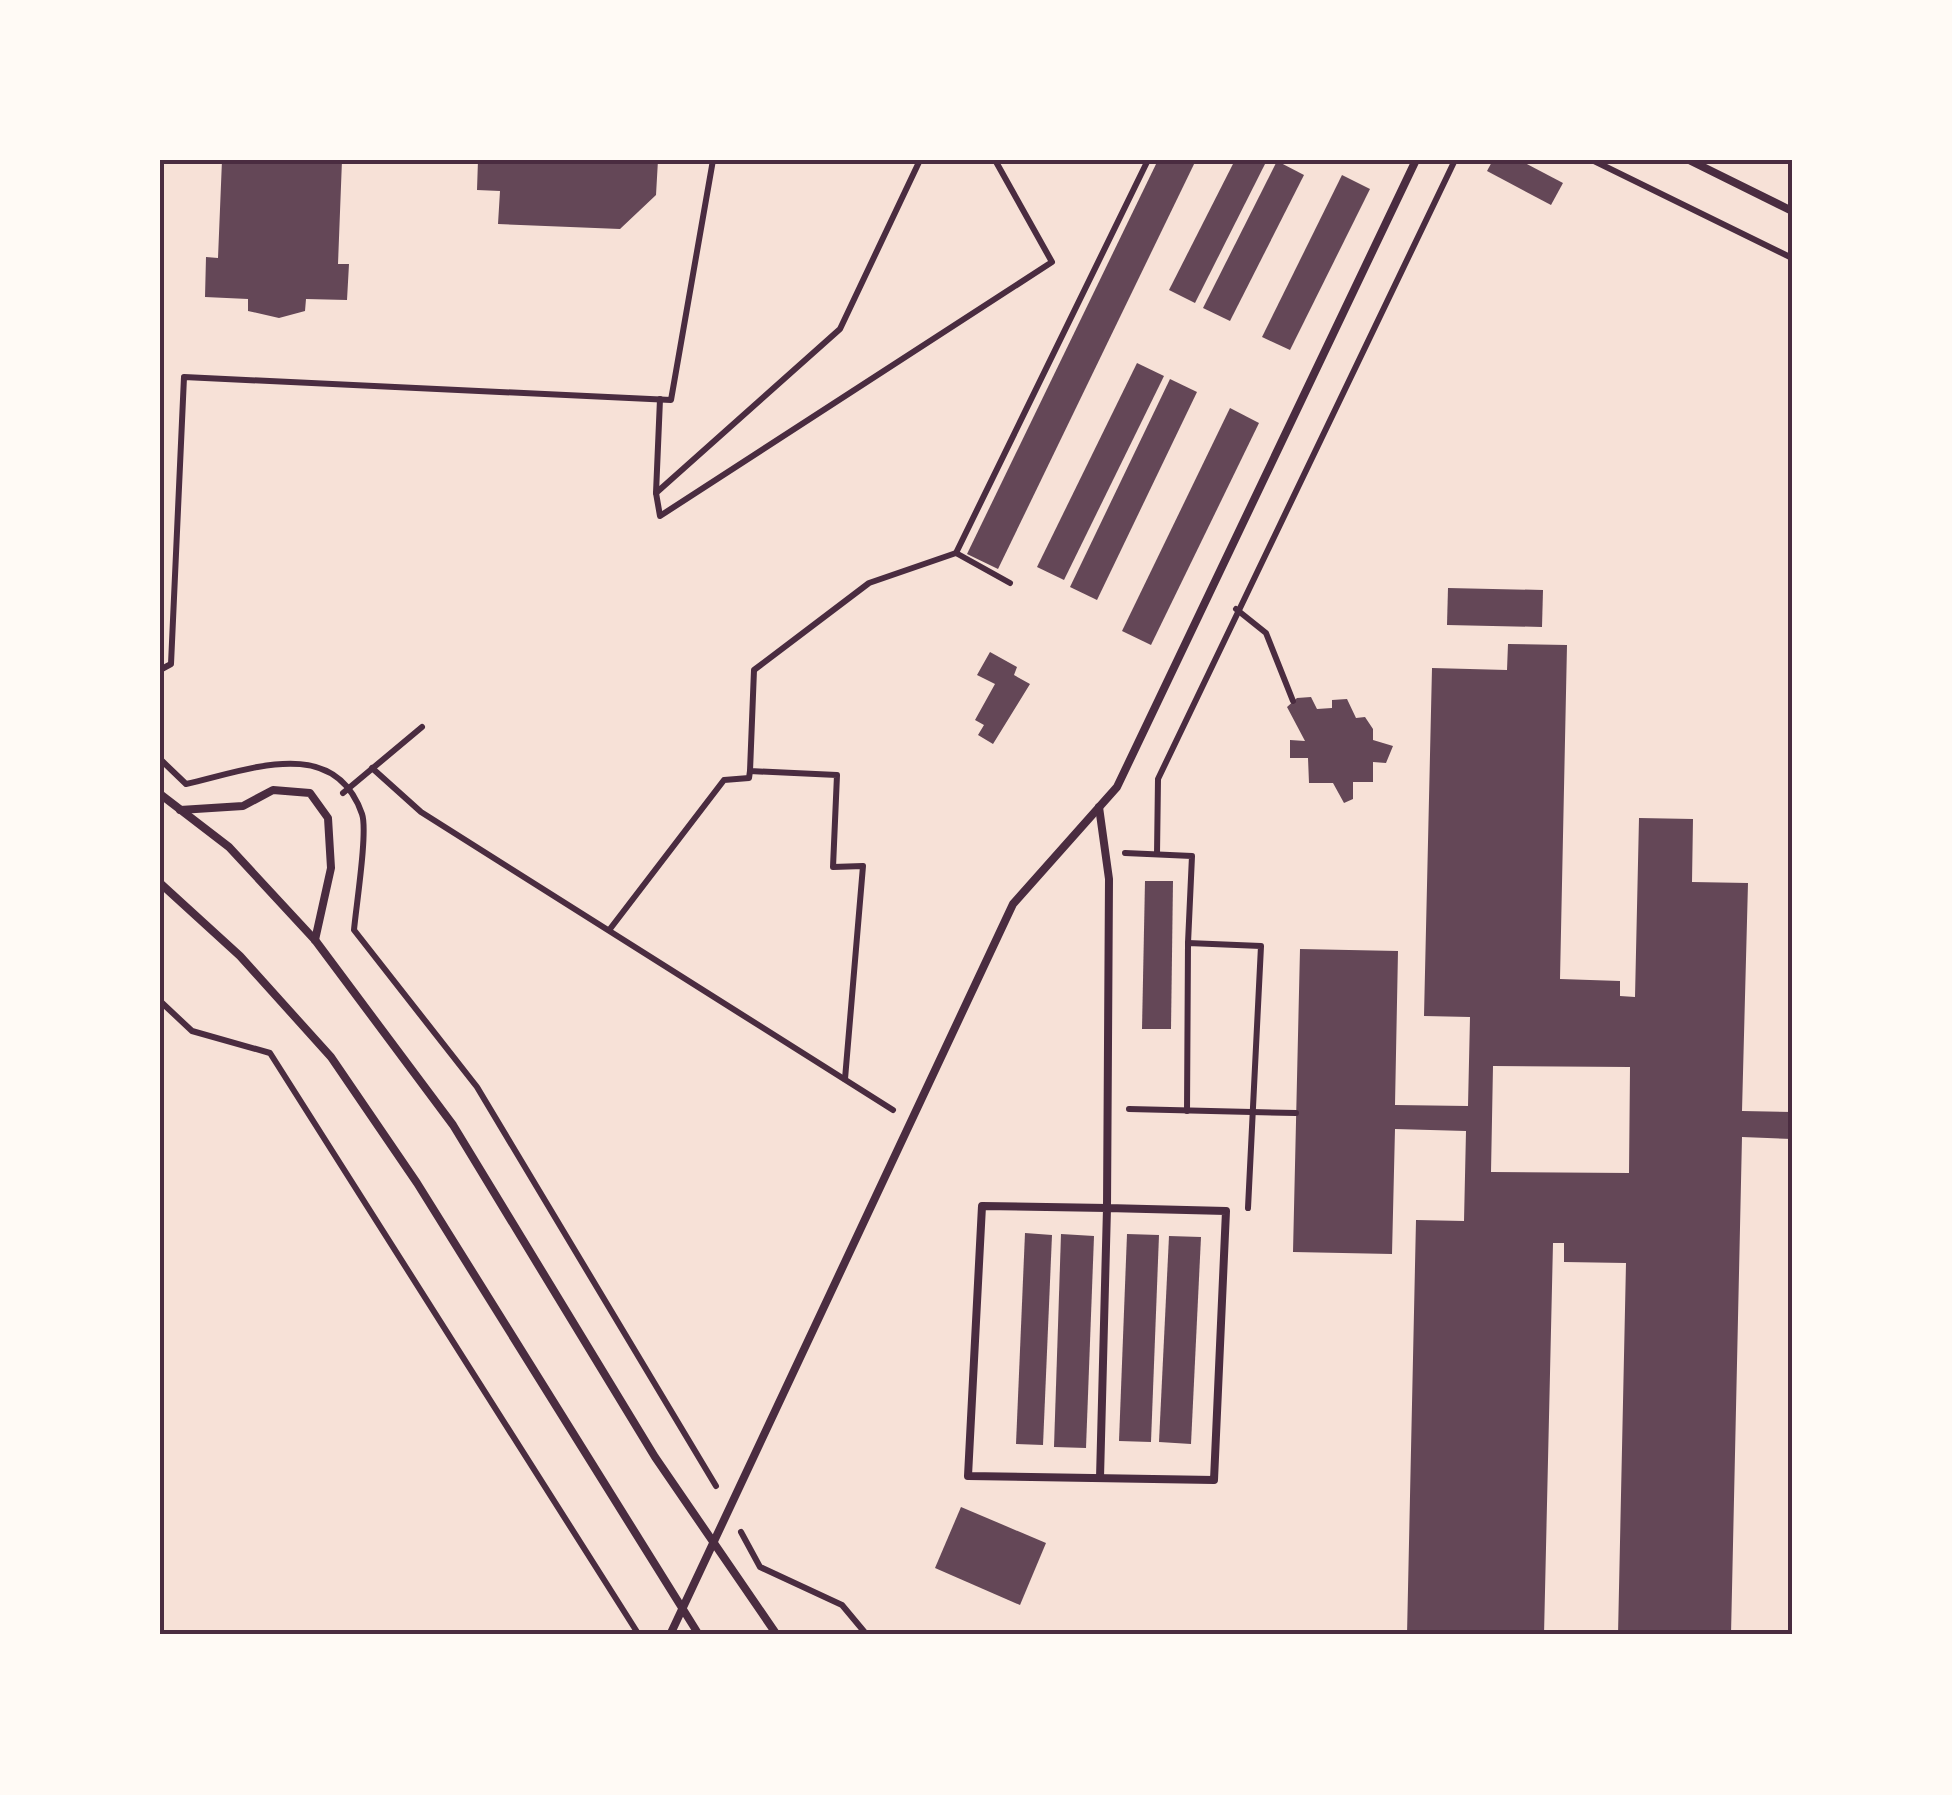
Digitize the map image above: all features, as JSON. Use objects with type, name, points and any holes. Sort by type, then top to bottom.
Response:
[{"type":"lane","points":[[670,1635],[1012,904],[1117,787],[1416,160]]},
{"type":"lane","points":[[1689,160],[1792,211]]},
{"type":"lane","points":[[180,810],[243,806],[273,790],[310,793],[328,818],[331,868],[315,940]]},
{"type":"lane","points":[[160,794],[230,847],[315,940],[453,1125],[655,1457],[777,1635]]},
{"type":"lane","points":[[1099,807],[1109,879],[1100,1478]]},
{"type":"lane","points":[[160,884],[240,956],[332,1058],[417,1183],[699,1635]]},
{"type":"lane","points":[[982,1206],[1107,1208],[1226,1210],[1214,1480],[968,1476],[982,1206]]},
{"type":"path","points":[[160,670],[171,664],[184,377],[670,400],[712,160]]},
{"type":"path","points":[[656,493],[840,329],[920,160]]},
{"type":"path","points":[[660,399],[656,493],[660,516],[1052,262],[995,160]]},
{"type":"path","points":[[610,929],[724,780],[748,778],[754,670],[868,583],[956,553],[1148,160]]},
{"type":"path","points":[[1156,854],[1158,779],[1455,160]]},
{"type":"path","points":[[1592,160],[1792,258]]},
{"type":"path","points":[[956,553],[1010,583]]},
{"type":"path","points":[[1209,593],[1238,610],[1266,634],[1293,702]]},
{"type":"path","points":[[322,810],[422,727]]},
{"type":"path","points":[[160,759],[186,784],[298,760],[336,774],[363,815],[354,930],[477,1087],[760,1566],[842,1605],[867,1635]]},
{"type":"path","points":[[372,768],[421,812],[911,1122]]},
{"type":"path","points":[[750,770],[837,775],[833,867],[862,866],[844,1079]]},
{"type":"path","points":[[1106,852],[1192,856],[1186,1110]]},
{"type":"path","points":[[1188,942],[1261,946],[1247,1228]]},
{"type":"path","points":[[160,1001],[192,1031],[270,1053],[639,1635]]},
{"type":"path","points":[[1107,1108],[1296,1112]]},
{"type":"building","points":[[222,160],[342,160],[338,264],[349,264],[347,300],[306,299],[305,311],[279,318],[248,311],[248,299],[205,297],[206,257],[218,258]]},
{"type":"building","points":[[478,160],[658,160],[656,195],[620,229],[498,224],[500,191],[477,190]]},
{"type":"building","points":[[1158,160],[1196,160],[998,569],[967,554]]},
{"type":"building","points":[[1235,160],[1267,160],[1195,303],[1169,290]]},
{"type":"building","points":[[1493,160],[1519,160],[1563,183],[1551,205],[1487,171]]},
{"type":"building","points":[[1277,161],[1304,175],[1230,321],[1203,308]]},
{"type":"building","points":[[1342,175],[1370,189],[1290,350],[1262,337]]},
{"type":"building","points":[[1137,363],[1164,376],[1064,580],[1037,567]]},
{"type":"building","points":[[1170,379],[1197,392],[1097,600],[1070,587]]},
{"type":"building","points":[[1230,408],[1259,423],[1151,645],[1122,631]]},
{"type":"building","points":[[1448,588],[1543,590],[1542,627],[1447,625]]},
{"type":"building","points":[[1508,644],[1567,645],[1560,979],[1620,981],[1620,996],[1635,997],[1639,818],[1693,819],[1692,882],[1748,883],[1742,1111],[1792,1112],[1792,1139],[1742,1137],[1731,1635],[1618,1635],[1626,1263],[1564,1262],[1564,1243],[1553,1243],[1544,1635],[1407,1635],[1416,1220],[1464,1221],[1466,1131],[1395,1129],[1392,1254],[1293,1252],[1300,949],[1398,951],[1395,1105],[1468,1106],[1470,1017],[1424,1016],[1432,668],[1507,670]],"holes":[[[1493,1066],[1630,1067],[1629,1173],[1491,1172]]]},
{"type":"building","points":[[990,652],[1017,667],[1014,675],[1030,684],[993,744],[978,735],[984,725],[975,720],[995,684],[977,675]]},
{"type":"building","points":[[1311,697],[1317,709],[1332,708],[1332,700],[1347,699],[1356,718],[1365,717],[1373,729],[1373,740],[1393,746],[1386,763],[1373,762],[1373,782],[1353,782],[1353,799],[1344,803],[1333,783],[1309,783],[1308,758],[1290,758],[1290,740],[1305,741],[1287,707],[1297,698]]},
{"type":"building","points":[[1145,881],[1173,881],[1171,1029],[1142,1029]]},
{"type":"building","points":[[1025,1233],[1052,1235],[1043,1445],[1016,1444]]},
{"type":"building","points":[[1061,1234],[1094,1236],[1086,1448],[1054,1447]]},
{"type":"building","points":[[1127,1234],[1159,1235],[1151,1442],[1119,1441]]},
{"type":"building","points":[[1169,1236],[1201,1237],[1191,1444],[1159,1442]]},
{"type":"building","points":[[961,1507],[1046,1543],[1020,1605],[935,1568]]}]
